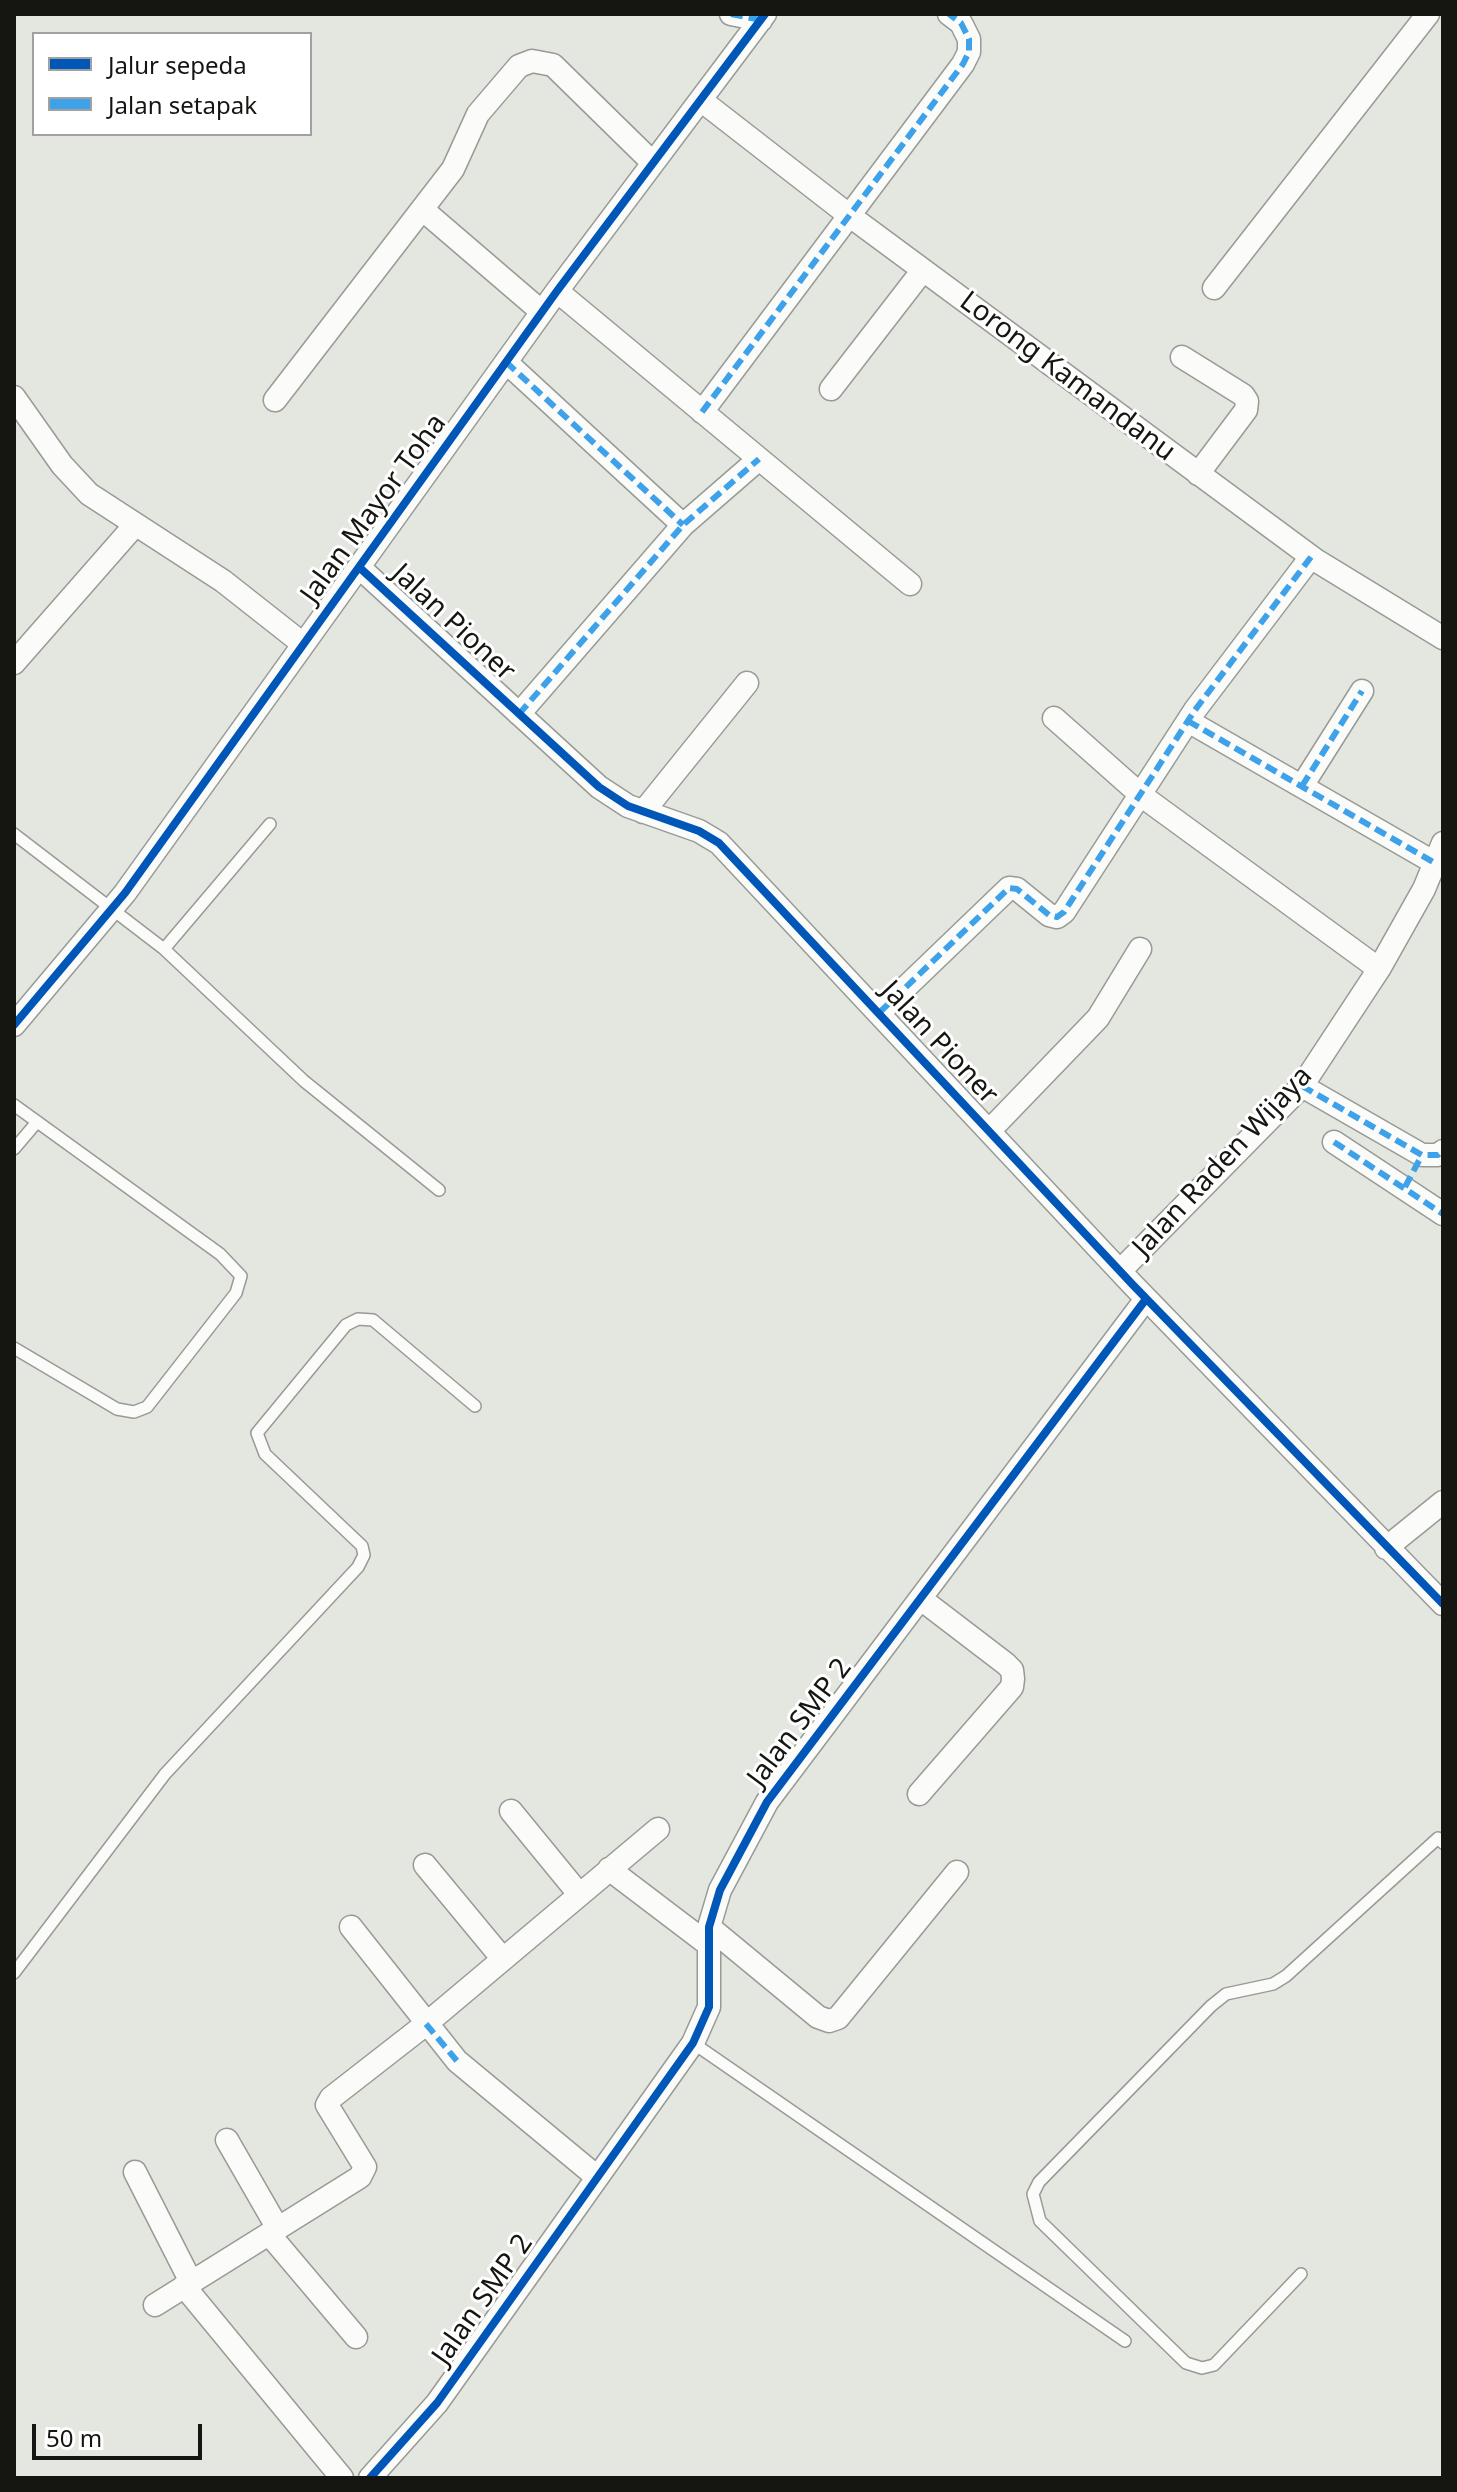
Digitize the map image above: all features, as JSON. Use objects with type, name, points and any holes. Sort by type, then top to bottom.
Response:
[{"type":"street","points":[[731,14],[763,17]]},
{"type":"street","points":[[702,412],[963,64],[969,52],[969,39],[961,23],[949,14]]},
{"type":"street","points":[[1214,288],[1428,14]]},
{"type":"street","name":"Jalan Mayor Toha","points":[[14,1025],[113,907],[557,291],[763,17]]},
{"type":"street","points":[[275,400],[453,169],[478,114],[519,66],[532,61],[553,65],[653,163]]},
{"type":"street","name":"Lorong Kamandanu","points":[[702,101],[850,216],[1311,557],[1443,638]]},
{"type":"street","points":[[422,209],[542,312]]},
{"type":"street","points":[[831,389],[923,270]]},
{"type":"street","points":[[557,291],[910,584]]},
{"type":"street","points":[[1182,357],[1243,395],[1247,401],[1246,410],[1198,474]]},
{"type":"street","points":[[506,362],[683,525]]},
{"type":"street","points":[[14,397],[76,481],[107,508],[223,581],[303,644]]},
{"type":"street","points":[[519,714],[683,525],[759,459]]},
{"type":"street","points":[[14,663],[135,525]]},
{"type":"street","points":[[880,1012],[1009,888],[1017,889],[1049,915],[1057,917],[1064,912],[1188,721],[1311,557]]},
{"type":"street","name":"Jalan Pioner","points":[[360,568],[599,787],[643,812],[699,831],[719,843],[991,1129],[1146,1299],[1443,1604]]},
{"type":"street","points":[[643,812],[747,683]]},
{"type":"street","points":[[1302,786],[1362,691]]},
{"type":"street","points":[[1054,718],[1142,796],[1379,969]]},
{"type":"street","points":[[1188,721],[1302,786],[1439,853]]},
{"type":"street","name":"Jalan Raden Wijaya","points":[[1120,1271],[1302,1086],[1434,891],[1439,853]]},
{"type":"street","points":[[991,1129],[1098,1018],[1140,949]]},
{"type":"street","points":[[1302,1086],[1433,1153],[1405,1187]]},
{"type":"street","points":[[1334,1142],[1443,1214]]},
{"type":"street","name":"Jalan SMP 2","points":[[370,2478],[437,2403],[693,2043],[709,2007],[709,1936],[720,1890],[767,1802],[1146,1299]]},
{"type":"street","points":[[1386,1548],[1443,1502]]},
{"type":"street","points":[[919,1794],[1012,1687],[1013,1679],[1012,1670],[1006,1664],[921,1599]]},
{"type":"street","points":[[511,1811],[579,1894]]},
{"type":"street","points":[[155,2305],[360,2177],[365,2167],[327,2105],[331,2098],[426,2024],[658,1829]]},
{"type":"street","points":[[425,1865],[502,1958]]},
{"type":"street","points":[[609,1869],[709,1936],[818,2017],[829,2021],[838,2018],[957,1872]]},
{"type":"street","points":[[351,1927],[426,2024],[476,2078],[597,2177]]},
{"type":"street","points":[[227,2140],[273,2230],[356,2337]]},
{"type":"street","points":[[135,2172],[188,2284],[342,2478]]},
{"type":"lane","points":[[164,949],[270,824]]},
{"type":"lane","points":[[14,834],[164,949],[304,1081],[439,1190]]},
{"type":"lane","points":[[14,1105],[220,1254],[236,1268],[240,1286],[147,1407],[134,1412],[117,1409],[14,1348]]},
{"type":"lane","points":[[14,1149],[37,1122]]},
{"type":"lane","points":[[14,1973],[165,1774],[358,1567],[364,1555],[362,1546],[265,1454],[257,1433],[346,1325],[358,1319],[373,1320],[475,1406]]},
{"type":"lane","points":[[1301,2274],[1214,2365],[1202,2368],[1186,2363],[1040,2221],[1033,2194],[1039,2182],[1211,2006],[1226,1994],[1273,1984],[1286,1976],[1441,1838]]},
{"type":"lane","points":[[693,2043],[1125,2341]]},
{"type":"marked path","points":[[731,14],[761,20]]},
{"type":"marked path","points":[[702,412],[963,64],[969,52],[969,39],[961,23],[949,14]]},
{"type":"marked path","points":[[506,362],[683,525]]},
{"type":"marked path","points":[[519,714],[683,525],[759,459]]},
{"type":"marked path","points":[[880,1012],[1009,888],[1017,889],[1049,915],[1057,917],[1064,912],[1195,710],[1311,557]]},
{"type":"marked path","points":[[1302,786],[1362,691]]},
{"type":"marked path","points":[[1188,721],[1435,863]]},
{"type":"marked path","points":[[1302,1086],[1422,1155],[1438,1155],[1443,1151]]},
{"type":"marked path","points":[[1334,1142],[1443,1214]]},
{"type":"marked path","points":[[1405,1187],[1422,1155]]},
{"type":"marked path","points":[[426,2024],[457,2061]]},
{"type":"cycle path","points":[[14,1025],[125,893],[557,291],[765,14]]},
{"type":"cycle path","points":[[360,568],[599,787],[628,806],[699,831],[719,843],[1133,1285],[1443,1604]]},
{"type":"cycle path","points":[[370,2478],[437,2403],[693,2043],[709,2007],[709,1927],[720,1890],[767,1802],[1146,1299]]}]
